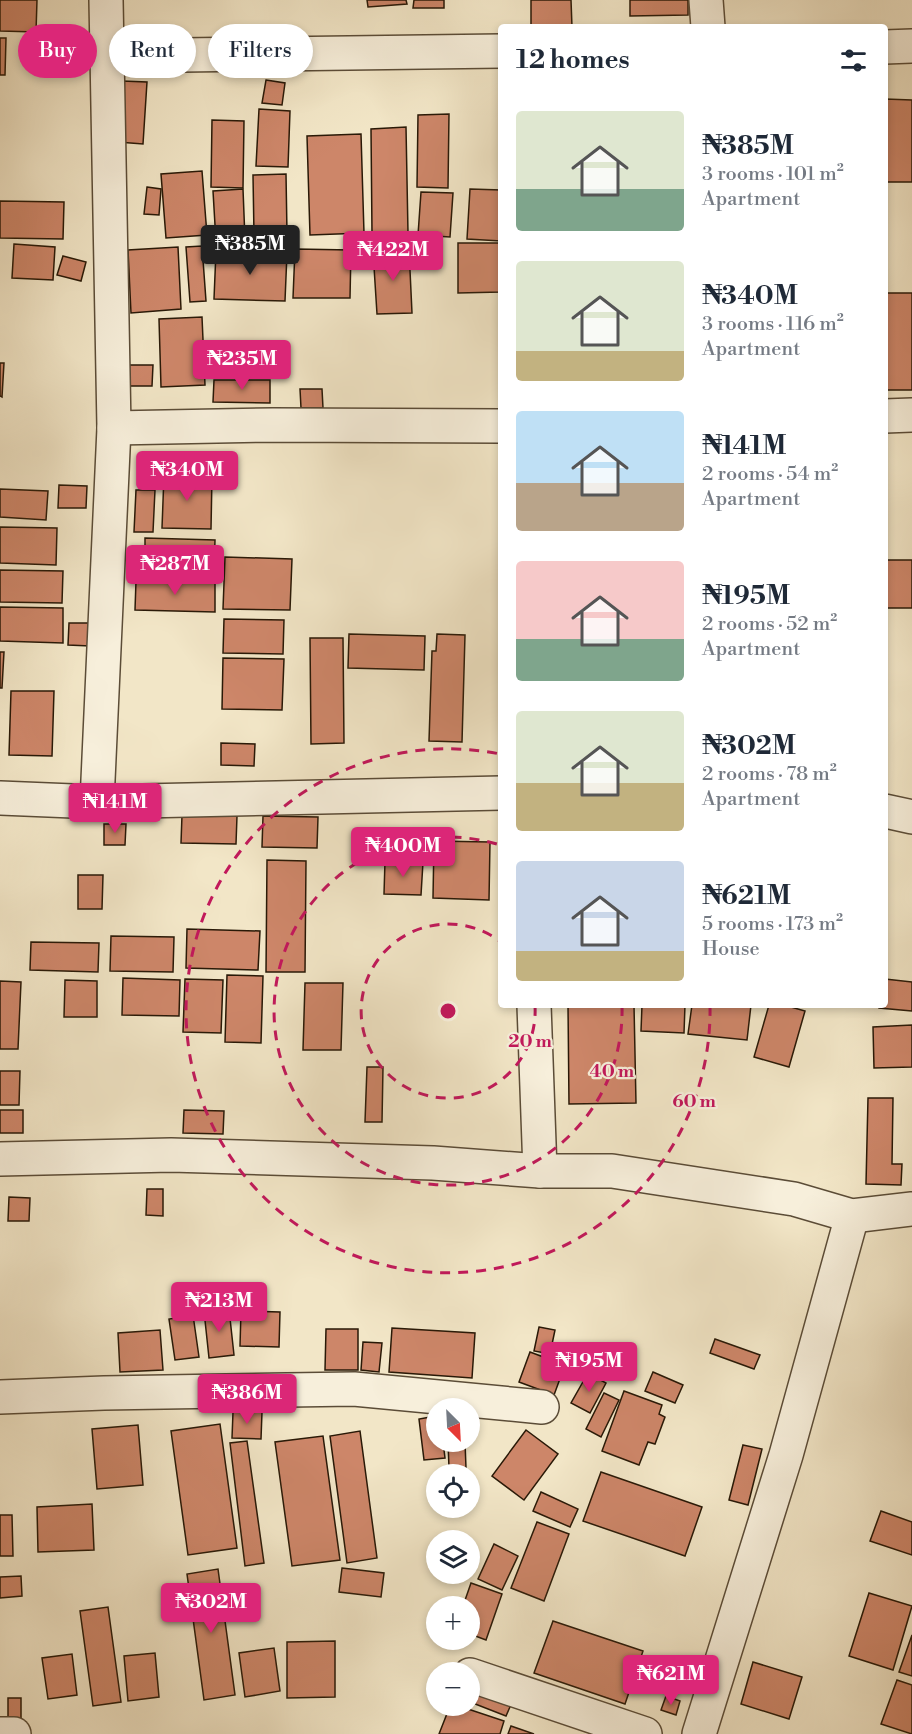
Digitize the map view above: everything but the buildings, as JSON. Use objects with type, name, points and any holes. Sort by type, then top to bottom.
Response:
[{"type":"street","points":[[97,802],[114,428],[106,0]]},
{"type":"street","points":[[706,0],[708,24]]},
{"type":"street","points":[[888,47],[912,46]]},
{"type":"street","points":[[107,56],[498,51]]},
{"type":"street","points":[[888,416],[912,415]]},
{"type":"street","points":[[114,428],[273,425],[498,426]]},
{"type":"street","points":[[0,798],[97,802],[498,793]]},
{"type":"street","points":[[888,812],[912,817]]},
{"type":"street","points":[[534,1008],[540,1172]]},
{"type":"street","points":[[0,1159],[171,1155],[433,1163],[540,1172],[612,1171],[794,1199],[852,1216],[912,1209]]},
{"type":"street","points":[[699,1734],[786,1455],[852,1216]]},
{"type":"street","points":[[0,1397],[354,1389],[542,1407]]},
{"type":"street","points":[[480,1678],[645,1734]]},
{"type":"street","points":[[0,1734],[14,1734]]}]
